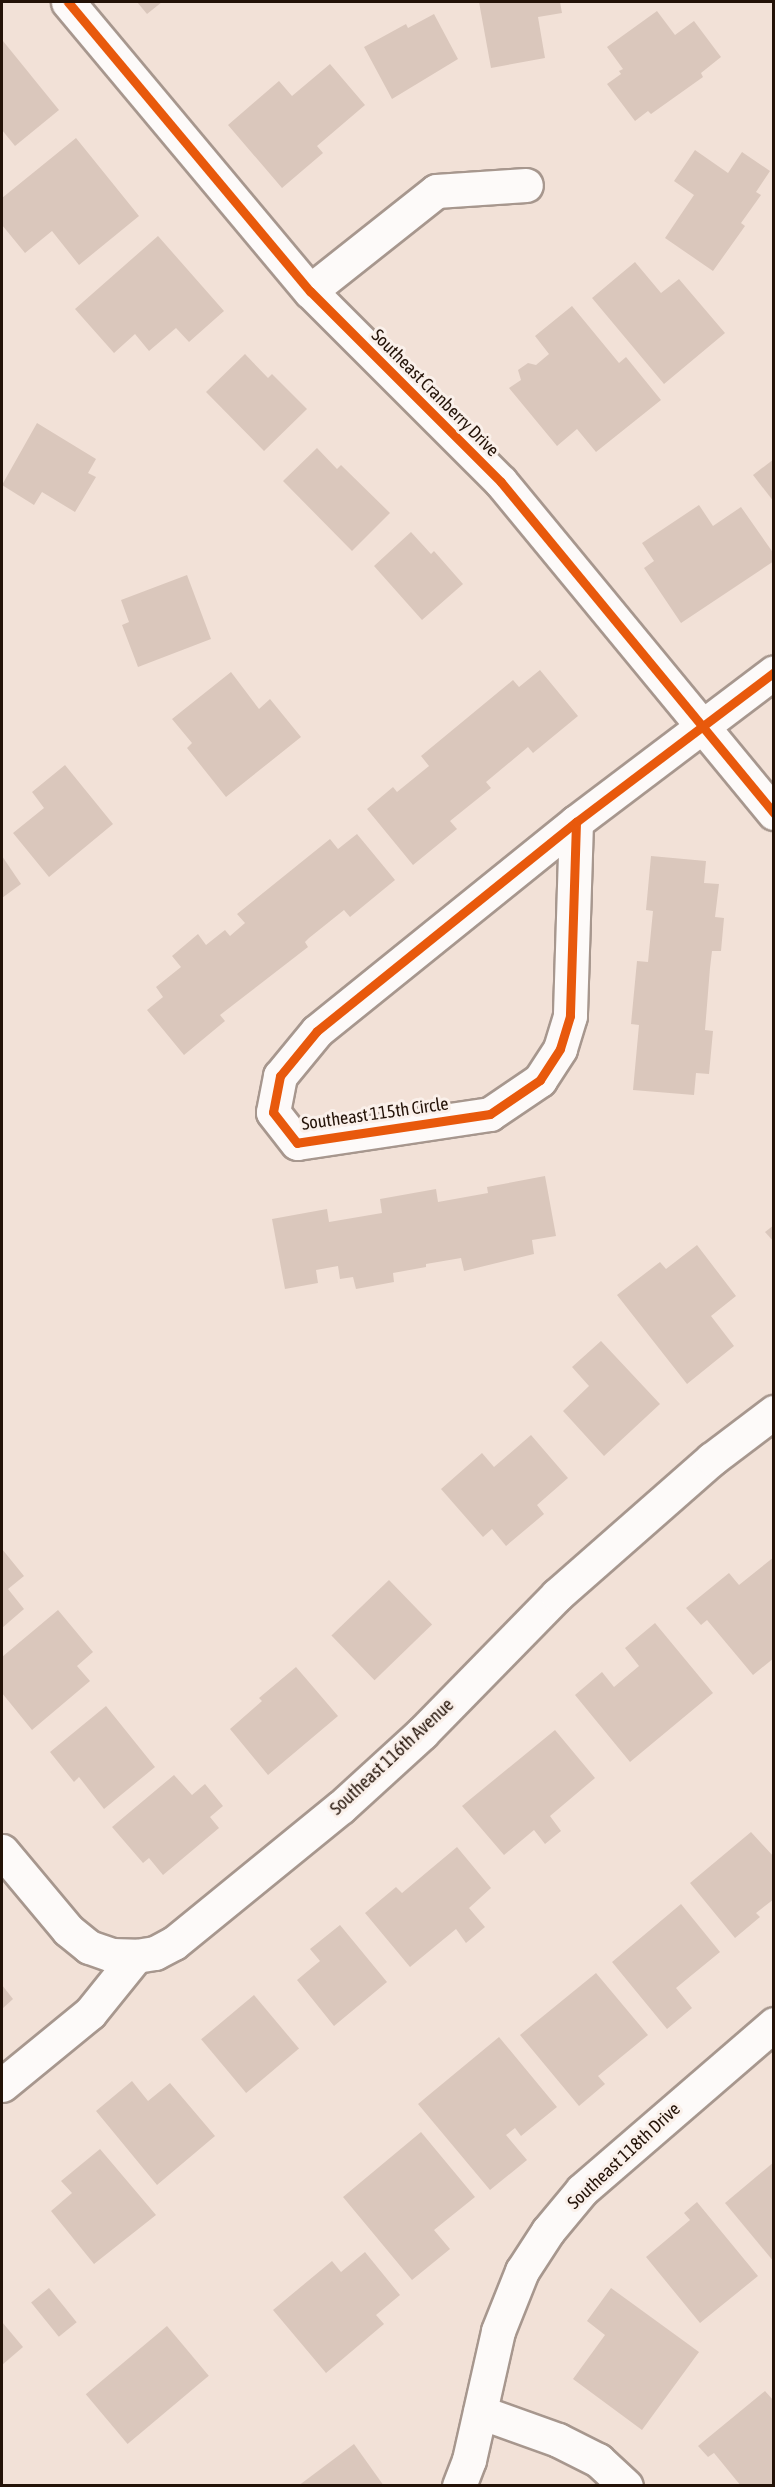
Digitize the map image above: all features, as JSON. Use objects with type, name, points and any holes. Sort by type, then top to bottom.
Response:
[{"type":"street","name":"Southeast Cranberry Drive","points":[[68,2],[310,291],[501,482],[774,813]]},
{"type":"street","points":[[310,291],[436,191],[526,184]]},
{"type":"street","name":"Southeast 115th Circle","points":[[576,822],[570,1016],[560,1049],[540,1080],[490,1114],[297,1143],[273,1112],[280,1076],[316,1031],[576,822],[774,672]]},
{"type":"street","name":"Southeast 116th Avenue","points":[[136,1956],[155,1953],[174,1943],[341,1807],[422,1733],[557,1595],[703,1467],[774,1412]]},
{"type":"street","points":[[2,1851],[68,1930],[89,1947],[112,1955],[136,1956]]},
{"type":"street","points":[[2,2085],[90,2013],[136,1956]]},
{"type":"street","name":"Southeast 118th Drive","points":[[459,2486],[469,2460],[498,2331],[522,2271],[548,2231],[582,2190],[774,2024]]},
{"type":"street","points":[[480,2412],[558,2440],[598,2460],[626,2486]]},
{"type":"building","points":[[137,2],[162,2],[147,14]]},
{"type":"building","points":[[479,2],[560,2],[562,13],[538,17],[545,58],[491,68]]},
{"type":"building","points":[[657,11],[675,35],[694,21],[721,57],[701,73],[703,77],[651,114],[648,111],[635,121],[607,84],[621,74],[619,71],[623,69],[607,47]]},
{"type":"building","points":[[434,14],[458,59],[392,99],[364,47],[406,24],[408,28]]},
{"type":"building","points":[[3,41],[59,110],[15,146],[2,130]]},
{"type":"building","points":[[330,64],[365,105],[317,146],[323,153],[282,188],[228,125],[279,81],[292,96]]},
{"type":"building","points":[[76,138],[139,216],[79,265],[52,231],[25,253],[2,225],[2,198]]},
{"type":"building","points":[[695,150],[728,173],[742,152],[770,171],[756,192],[761,195],[741,223],[745,226],[713,271],[665,238],[694,195],[674,181]]},
{"type":"building","points":[[158,236],[224,311],[189,342],[176,328],[149,351],[135,334],[114,353],[75,309]]},
{"type":"building","points":[[635,262],[661,293],[679,279],[725,333],[664,384],[592,298]]},
{"type":"building","points":[[572,306],[619,363],[626,357],[661,400],[596,452],[577,429],[557,446],[509,388],[521,380],[518,370],[528,363],[536,365],[549,354],[535,336]]},
{"type":"building","points":[[245,354],[268,378],[272,374],[307,409],[264,451],[206,392]]},
{"type":"building","points":[[37,423],[96,459],[88,473],[96,477],[75,512],[42,492],[34,505],[2,485]]},
{"type":"building","points":[[317,448],[337,469],[341,465],[390,513],[352,551],[283,481]]},
{"type":"building","points":[[774,459],[774,502],[753,475]]},
{"type":"building","points":[[699,505],[713,526],[741,507],[774,554],[774,561],[681,623],[644,568],[654,561],[642,543]]},
{"type":"building","points":[[411,532],[431,554],[434,551],[463,584],[422,620],[374,566]]},
{"type":"building","points":[[187,575],[211,639],[138,667],[122,625],[129,622],[121,600]]},
{"type":"building","points":[[540,670],[578,716],[533,753],[528,747],[486,782],[491,788],[450,821],[457,829],[413,865],[367,809],[393,787],[397,792],[429,766],[421,756],[513,680],[519,687]]},
{"type":"building","points":[[231,672],[259,709],[270,699],[301,737],[226,797],[187,748],[192,743],[172,719]]},
{"type":"building","points":[[65,765],[113,824],[49,877],[13,833],[44,808],[32,792]]},
{"type":"building","points":[[357,834],[395,880],[350,917],[344,910],[309,938],[305,942],[308,947],[220,1015],[225,1021],[184,1055],[147,1010],[163,997],[156,987],[181,967],[172,956],[198,934],[206,945],[225,930],[230,936],[245,923],[237,914],[330,839],[338,849]]},
{"type":"building","points":[[2,856],[21,884],[2,898]]},
{"type":"building","points":[[651,856],[706,861],[704,883],[719,884],[715,917],[724,918],[721,951],[712,951],[710,968],[705,1030],[713,1031],[709,1074],[696,1073],[694,1095],[633,1090],[639,1025],[631,1024],[637,961],[648,962],[653,911],[646,910]]},
{"type":"building","points":[[545,1176],[556,1236],[532,1240],[534,1254],[464,1271],[461,1258],[426,1264],[426,1267],[393,1273],[394,1282],[356,1289],[353,1277],[340,1279],[338,1266],[316,1270],[318,1283],[285,1289],[272,1219],[327,1209],[329,1222],[382,1213],[380,1199],[436,1189],[438,1202],[488,1193],[487,1187]]},
{"type":"building","points":[[774,1225],[774,1242],[765,1232]]},
{"type":"building","points":[[697,1245],[736,1296],[711,1316],[734,1346],[687,1384],[617,1295],[660,1262],[666,1269]]},
{"type":"building","points":[[601,1341],[660,1404],[604,1456],[563,1411],[589,1386],[572,1367]]},
{"type":"building","points":[[531,1435],[568,1478],[537,1505],[544,1514],[506,1546],[492,1529],[483,1537],[441,1489],[482,1453],[494,1467]]},
{"type":"building","points":[[2,1549],[24,1576],[8,1589],[24,1609],[2,1628]]},
{"type":"building","points":[[774,1557],[774,1658],[753,1675],[707,1620],[701,1625],[686,1608],[729,1573],[739,1585]]},
{"type":"building","points":[[389,1580],[432,1625],[375,1680],[331,1636]]},
{"type":"building","points":[[58,1610],[93,1652],[77,1666],[90,1681],[32,1730],[2,1693],[2,1657]]},
{"type":"building","points":[[655,1623],[713,1693],[630,1762],[575,1695],[602,1672],[614,1687],[639,1666],[625,1648]]},
{"type":"building","points":[[296,1667],[338,1716],[268,1775],[230,1729],[262,1701],[259,1698]]},
{"type":"building","points":[[106,1706],[155,1767],[104,1809],[79,1777],[74,1782],[50,1752]]},
{"type":"building","points":[[555,1730],[595,1778],[550,1816],[561,1831],[545,1844],[534,1830],[504,1855],[462,1806]]},
{"type":"building","points":[[174,1775],[192,1795],[205,1784],[223,1806],[210,1817],[219,1828],[163,1875],[149,1858],[143,1863],[112,1827]]},
{"type":"building","points":[[751,1832],[774,1857],[774,1899],[756,1913],[760,1917],[735,1938],[690,1883]]},
{"type":"building","points":[[457,1847],[491,1888],[469,1908],[485,1927],[466,1943],[456,1929],[410,1967],[365,1913],[396,1887],[402,1893]]},
{"type":"building","points":[[681,1904],[720,1952],[676,1988],[692,2008],[667,2029],[612,1962]]},
{"type":"building","points":[[340,1925],[387,1982],[334,2026],[297,1980],[320,1961],[310,1949]]},
{"type":"building","points":[[596,1973],[648,2035],[598,2076],[605,2084],[579,2106],[520,2035]]},
{"type":"building","points":[[2,1985],[13,1999],[2,2009]]},
{"type":"building","points":[[254,1995],[299,2049],[246,2093],[201,2039]]},
{"type":"building","points":[[499,2037],[557,2107],[521,2136],[515,2128],[506,2135],[527,2160],[490,2190],[418,2104]]},
{"type":"building","points":[[132,2081],[148,2101],[170,2083],[215,2136],[157,2185],[96,2111]]},
{"type":"building","points":[[421,2132],[475,2197],[434,2230],[450,2249],[412,2280],[343,2197]]},
{"type":"building","points":[[100,2149],[156,2215],[94,2264],[51,2211],[72,2193],[61,2181]]},
{"type":"building","points":[[774,2162],[774,2262],[725,2203]]},
{"type":"building","points":[[697,2202],[758,2276],[700,2323],[646,2257],[690,2220],[684,2213]]},
{"type":"building","points":[[365,2252],[400,2295],[376,2315],[384,2324],[326,2373],[273,2310],[332,2261],[341,2272]]},
{"type":"building","points":[[49,2288],[77,2322],[59,2337],[31,2302]]},
{"type":"building","points":[[611,2288],[699,2352],[642,2430],[573,2379],[605,2335],[587,2321]]},
{"type":"building","points":[[2,2322],[23,2347],[2,2365]]},
{"type":"building","points":[[167,2326],[209,2376],[128,2444],[86,2394]]},
{"type":"building","points":[[765,2391],[774,2401],[774,2483],[770,2486],[741,2486],[714,2453],[708,2457],[698,2446]]},
{"type":"building","points":[[354,2444],[384,2486],[298,2486]]},
{"type":"cycle path","points":[[68,2],[310,291],[501,482],[774,813]]},
{"type":"cycle path","points":[[576,822],[570,1016],[560,1049],[540,1080],[490,1114],[297,1143],[273,1112],[280,1076],[317,1031],[576,822],[774,672]]}]
